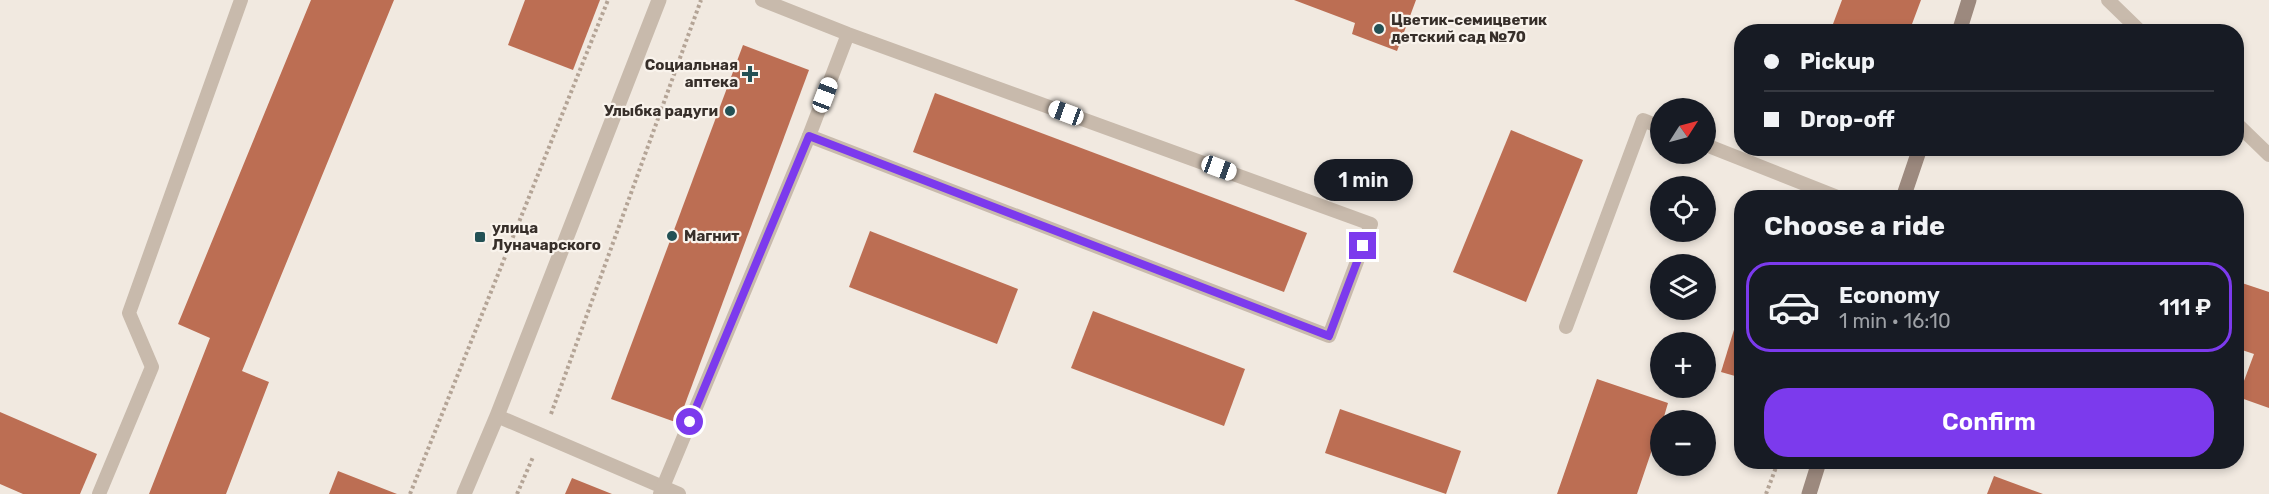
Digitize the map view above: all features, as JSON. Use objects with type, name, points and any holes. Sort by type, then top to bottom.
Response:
[{"type":"main road","points":[[1962,24],[1969,0]]},
{"type":"main road","points":[[1906,190],[1917,156]]},
{"type":"main road","points":[[1809,494],[1817,469]]},
{"type":"street","points":[[464,494],[497,416],[659,0]]},
{"type":"lane","points":[[99,494],[152,367],[129,314],[241,0]]},
{"type":"lane","points":[[762,0],[848,34],[1371,224],[1329,336],[809,136]]},
{"type":"lane","points":[[2108,0],[2133,24]]},
{"type":"lane","points":[[661,491],[809,136],[848,34]]},
{"type":"lane","points":[[1566,327],[1643,120],[1650,123]]},
{"type":"lane","points":[[2244,131],[2269,155]]},
{"type":"lane","points":[[1716,149],[1820,190]]},
{"type":"lane","points":[[497,416],[543,435],[661,491],[679,494]]},
{"type":"path","points":[[410,494],[608,0]]},
{"type":"path","points":[[517,494],[543,435],[701,0]]},
{"type":"path","points":[[1766,494],[1775,469]]},
{"type":"building","points":[[311,0],[394,0],[242,371],[269,382],[226,494],[149,494],[210,338],[178,324]]},
{"type":"building","points":[[525,0],[600,0],[573,70],[508,45]]},
{"type":"building","name":"Цветик-семицветик детский сад №70","points":[[1294,0],[1416,0],[1397,51],[1352,34],[1355,23]]},
{"type":"building","points":[[1842,0],[1921,0],[1912,24],[1833,24]]},
{"type":"building","points":[[743,45],[809,70],[678,423],[611,399]]},
{"type":"building","points":[[935,93],[1307,233],[1284,292],[913,152]]},
{"type":"building","points":[[1511,130],[1583,160],[1526,302],[1453,272]]},
{"type":"building","points":[[870,231],[1018,289],[997,344],[849,287]]},
{"type":"building","points":[[2244,284],[2269,292],[2269,408],[2244,399],[2244,381],[2254,354],[2244,351]]},
{"type":"building","points":[[1093,311],[1245,369],[1224,426],[1071,368]]},
{"type":"building","points":[[1734,330],[1734,376],[1721,372]]},
{"type":"building","points":[[1597,379],[1668,403],[1666,410],[1650,410],[1650,456],[1637,494],[1557,494]]},
{"type":"building","points":[[1340,409],[1461,451],[1446,494],[1325,453]]},
{"type":"building","points":[[0,412],[97,454],[80,494],[23,494],[0,484]]},
{"type":"building","points":[[338,471],[397,494],[329,494]]},
{"type":"building","points":[[1994,476],[2043,494],[1987,494]]},
{"type":"building","points":[[572,478],[612,494],[565,494]]},
{"type":"place","name":"Цветик-семицветик детский сад №70","points":[[1379,29]]},
{"type":"place","name":"Социальная аптека","points":[[750,74]]},
{"type":"place","name":"Улыбка радуги","points":[[730,111]]},
{"type":"place","name":"Магнит","points":[[672,236]]},
{"type":"place","name":"улица Луначарского","points":[[480,237]]},
{"type":"route","points":[[690,422],[809,136],[1329,336],[1363,246]]}]
